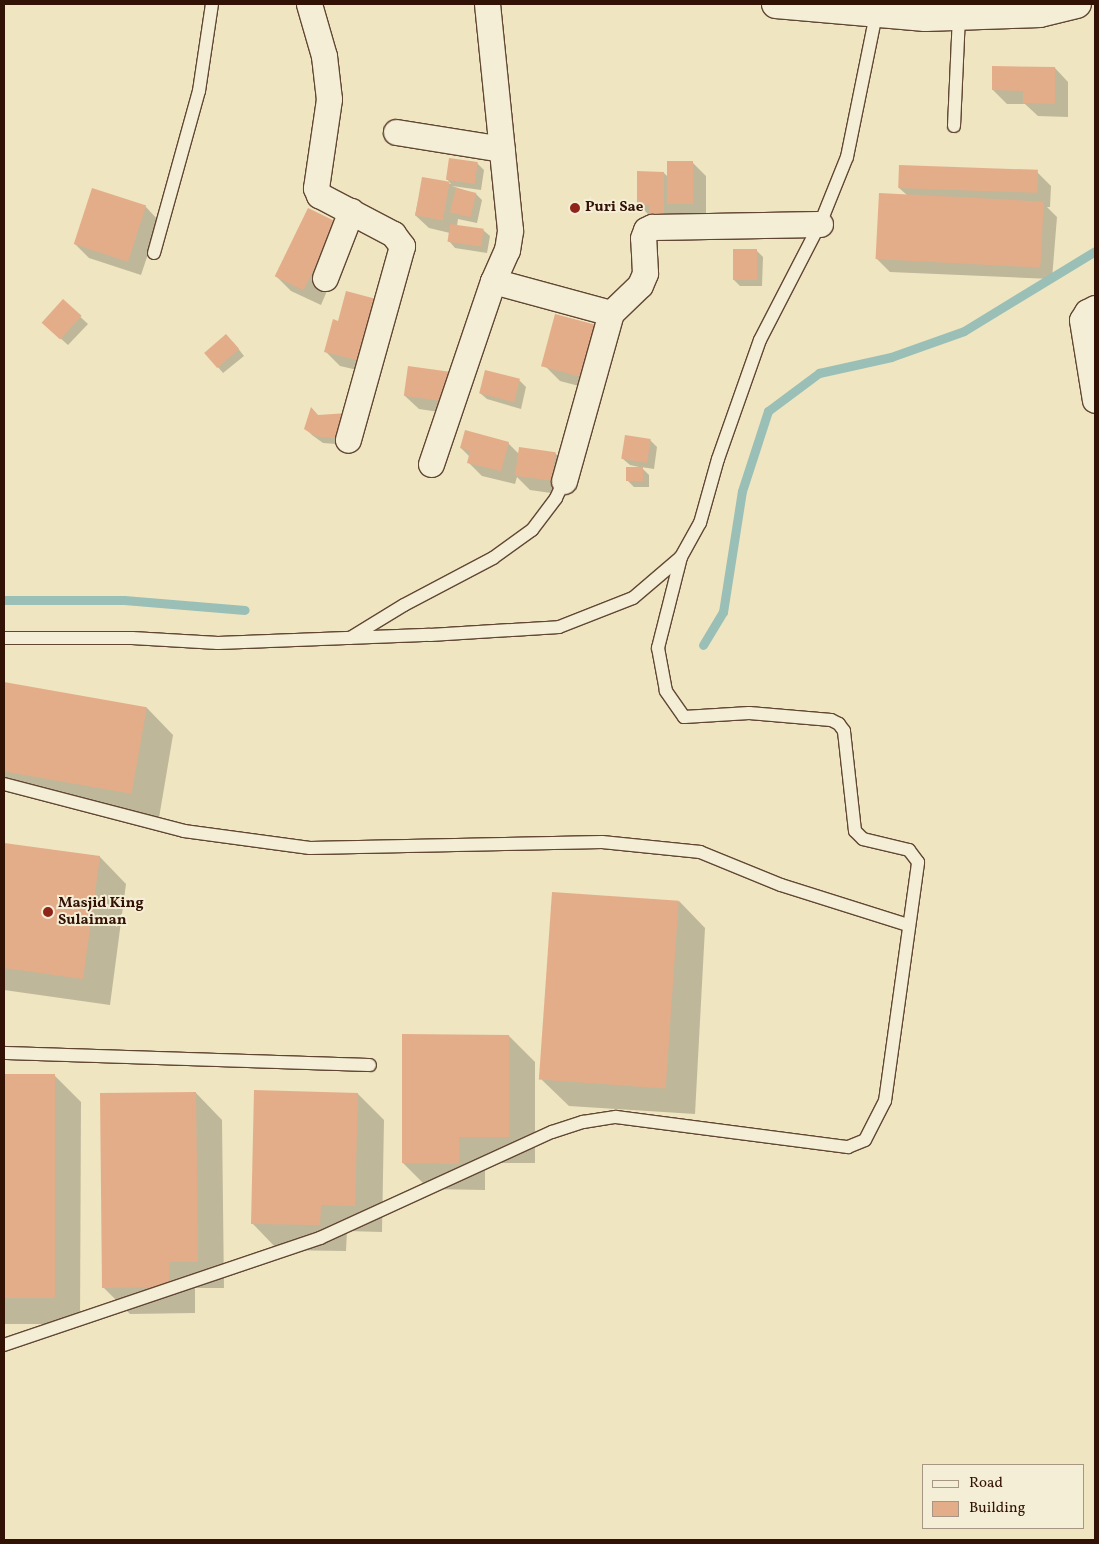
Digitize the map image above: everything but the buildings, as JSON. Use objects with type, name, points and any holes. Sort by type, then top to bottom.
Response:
[{"type":"street","points":[[309,4],[324,56],[329,99],[316,188],[319,194],[393,234],[402,246],[348,440]]},
{"type":"street","points":[[431,464],[493,281],[507,250],[510,230],[487,4]]},
{"type":"street","points":[[776,4],[876,14],[925,11],[959,17],[1077,4]]},
{"type":"street","points":[[396,132],[502,149]]},
{"type":"street","points":[[325,278],[351,211]]},
{"type":"street","points":[[564,481],[611,313],[640,285],[645,273],[646,230],[772,223],[820,224]]},
{"type":"street","points":[[493,281],[611,313]]},
{"type":"street","points":[[1095,308],[1087,312],[1082,320],[1095,400]]},
{"type":"lane","points":[[154,253],[199,91],[212,4]]},
{"type":"lane","points":[[4,1345],[320,1238],[552,1132],[583,1122],[616,1117],[848,1146],[865,1140],[885,1101],[918,862],[909,850],[862,839],[855,831],[844,731],[839,724],[831,720],[749,713],[684,717],[666,691],[658,648],[681,557],[700,523],[718,459],[760,340],[820,224],[847,157],[861,100],[876,14]]},
{"type":"lane","points":[[954,126],[959,17]]},
{"type":"lane","points":[[349,638],[404,605],[493,558],[532,530],[556,498],[564,481]]},
{"type":"lane","points":[[4,638],[132,638],[218,643],[559,627],[632,598],[681,557]]},
{"type":"lane","points":[[4,784],[184,831],[310,848],[602,842],[700,852],[781,885],[908,925]]},
{"type":"lane","points":[[4,1053],[370,1065]]},
{"type":"waterway","points":[[703,645],[723,612],[742,491],[768,411],[819,373],[891,357],[964,331],[1095,251]]},
{"type":"waterway","points":[[4,600],[124,600],[245,610]]},
{"type":"place","name":"Puri Sae","points":[[575,208]]},
{"type":"place","name":"Masjid King Sulaiman","points":[[48,912]]}]
